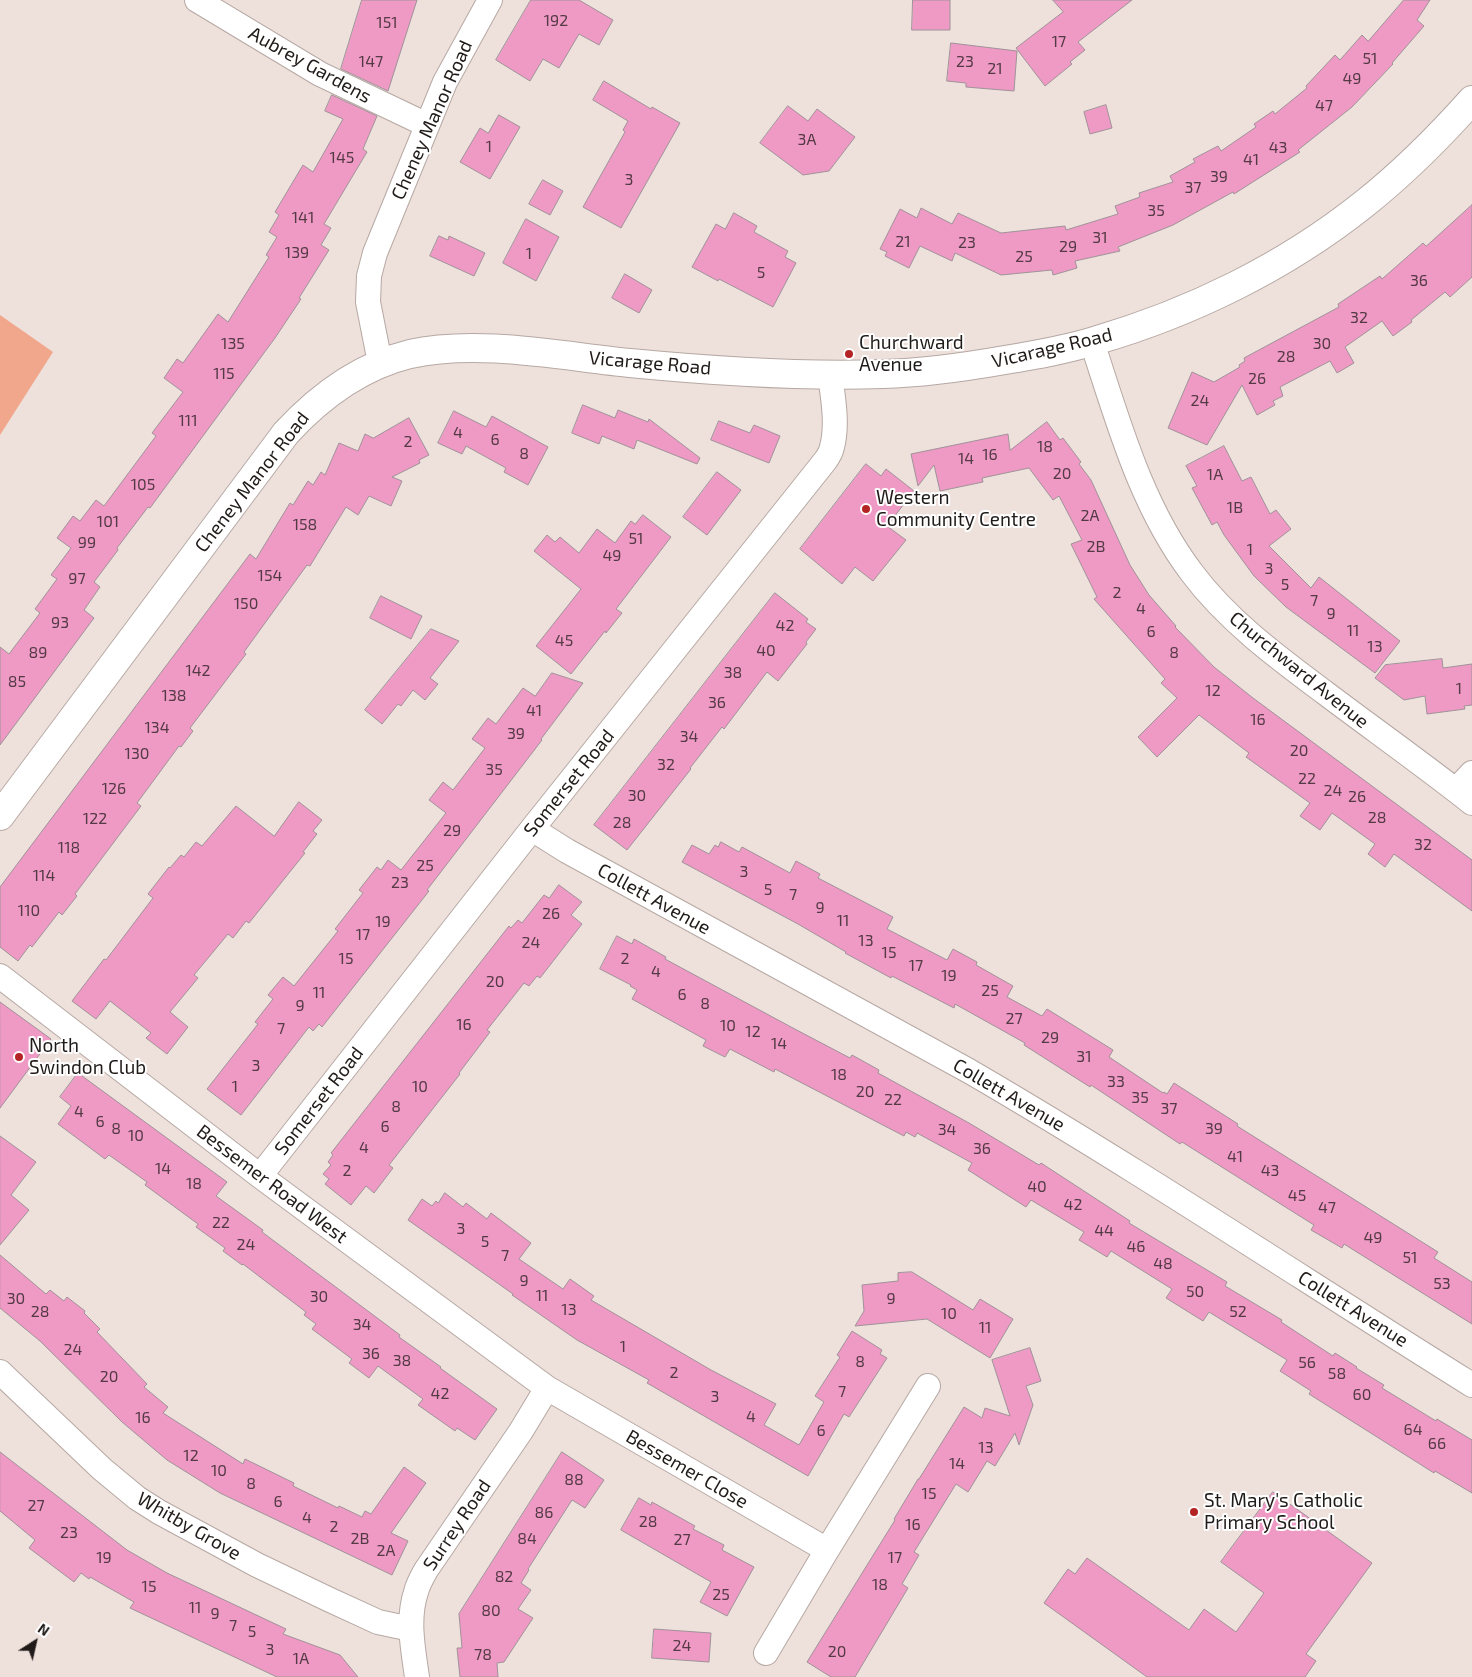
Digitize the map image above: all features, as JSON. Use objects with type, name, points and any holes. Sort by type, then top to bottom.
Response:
[{"type":"main road","name":"Vicarage Road","points":[[380,364],[410,354],[438,350],[483,348],[633,363],[786,374],[884,374],[932,371],[1023,357],[1092,342],[1162,319],[1252,278],[1294,253],[1363,205],[1393,179],[1472,100]]},
{"type":"main road","name":"Cheney Manor Road","points":[[0,816],[286,433],[314,405],[343,383],[380,364]]},
{"type":"street","name":"Aubrey Gardens","points":[[196,0],[320,74],[427,125]]},
{"type":"street","name":"Cheney Manor Road","points":[[380,364],[368,302],[369,276],[375,252],[427,125],[454,65],[490,0]]},
{"type":"street","name":"Churchward Avenue","points":[[1092,342],[1124,440],[1144,488],[1167,534],[1192,573],[1221,606],[1285,663],[1464,796]]},
{"type":"street","name":"Somerset Road","points":[[260,1176],[532,829],[825,461],[832,449],[833,439],[834,416],[830,375]]},
{"type":"street","points":[[1464,796],[1472,773]]},
{"type":"street","name":"Collett Avenue","points":[[532,829],[567,851],[1038,1111],[1472,1385]]},
{"type":"street","name":"Bessemer Road West","points":[[0,976],[95,1047],[260,1176],[547,1388]]},
{"type":"street","name":"Whitby Grove","points":[[0,1372],[102,1470],[137,1498],[159,1512],[257,1565],[328,1599],[378,1622],[411,1629]]},
{"type":"street","points":[[766,1653],[928,1386]]},
{"type":"street","name":"Bessemer Close","points":[[547,1388],[827,1550]]},
{"type":"street","name":"Surrey Road","points":[[417,1677],[411,1629],[412,1607],[416,1591],[426,1570],[521,1431],[547,1388]]},
{"type":"shaded area","points":[[0,315],[53,352],[0,435]]},
{"type":"building","points":[[362,0],[417,0],[388,91],[341,69]]},
{"type":"building","points":[[531,0],[579,0],[613,20],[599,45],[579,34],[559,68],[543,59],[530,81],[496,60]]},
{"type":"building","points":[[913,0],[950,0],[950,30],[912,30]]},
{"type":"building","points":[[1053,0],[1132,0],[1078,42],[1085,50],[1070,62],[1072,64],[1045,86],[1016,48],[1063,12]]},
{"type":"building","points":[[1404,0],[1430,0],[1417,20],[1424,26],[1393,64],[1352,107],[1298,150],[1300,152],[1234,194],[1233,192],[1173,225],[1118,247],[1120,251],[1075,261],[1077,268],[1053,275],[1052,270],[1001,275],[955,253],[952,261],[920,246],[909,268],[885,256],[887,252],[880,249],[900,209],[917,218],[921,208],[952,224],[958,213],[1001,233],[1065,226],[1066,230],[1118,214],[1115,206],[1140,197],[1139,193],[1173,182],[1170,176],[1195,162],[1193,159],[1218,146],[1221,151],[1256,127],[1254,124],[1273,111],[1275,114],[1307,88],[1306,86],[1335,55],[1340,60],[1362,35],[1368,41]]},
{"type":"building","points":[[951,43],[1017,51],[1014,91],[966,87],[966,83],[947,81]]},
{"type":"building","points":[[604,81],[651,109],[652,107],[680,123],[621,228],[583,207],[625,132],[623,130],[628,121],[593,100]]},
{"type":"building","points":[[332,95],[377,116],[363,149],[367,152],[324,224],[331,228],[321,245],[329,250],[299,298],[301,299],[275,338],[150,508],[148,507],[117,548],[118,550],[94,582],[100,587],[84,610],[94,618],[0,745],[0,647],[9,654],[40,613],[35,609],[57,579],[51,575],[71,548],[57,538],[73,516],[80,521],[96,500],[104,506],[156,436],[152,433],[183,392],[164,378],[177,359],[183,363],[218,314],[228,322],[269,257],[266,255],[277,237],[269,232],[279,215],[275,212],[303,165],[313,172],[343,119],[325,111]]},
{"type":"building","points":[[1106,105],[1112,128],[1090,134],[1084,112]]},
{"type":"building","points":[[788,106],[808,121],[817,109],[855,137],[829,171],[803,175],[760,143]]},
{"type":"building","points":[[499,115],[520,127],[490,179],[460,162],[480,128],[488,133]]},
{"type":"building","points":[[543,180],[563,191],[550,215],[529,204]]},
{"type":"building","points":[[1472,205],[1472,277],[1450,297],[1445,292],[1411,320],[1412,322],[1393,336],[1382,321],[1345,347],[1354,363],[1337,373],[1330,361],[1280,387],[1283,396],[1273,401],[1275,405],[1257,415],[1242,385],[1207,445],[1168,428],[1192,372],[1214,382],[1240,367],[1239,365],[1245,361],[1244,358],[1339,307],[1338,304],[1380,276],[1382,279],[1423,243],[1426,246]]},
{"type":"building","points":[[734,213],[757,226],[754,232],[788,251],[785,257],[796,263],[773,307],[692,267],[716,224],[725,229]]},
{"type":"building","points":[[526,219],[559,237],[536,281],[503,263]]},
{"type":"building","points":[[439,236],[448,240],[449,236],[485,253],[474,276],[430,256]]},
{"type":"building","points":[[625,274],[652,290],[639,313],[612,298]]},
{"type":"building","points":[[583,405],[615,418],[618,410],[648,422],[649,419],[700,458],[697,464],[637,440],[634,449],[602,436],[599,444],[572,433]]},
{"type":"building","points":[[454,411],[486,427],[492,416],[548,447],[528,485],[504,472],[506,468],[466,446],[462,454],[438,443]]},
{"type":"building","points":[[409,418],[429,455],[419,460],[420,463],[392,477],[402,481],[391,506],[369,496],[358,515],[346,507],[310,566],[307,565],[244,652],[246,654],[190,728],[193,731],[181,747],[179,746],[137,803],[141,806],[75,894],[77,896],[62,915],[59,912],[32,947],[30,945],[18,961],[0,947],[0,887],[250,554],[256,559],[290,503],[293,505],[308,481],[313,485],[321,472],[325,475],[339,443],[358,451],[365,434],[373,438]]},
{"type":"building","points":[[719,421],[750,433],[754,425],[780,436],[769,463],[711,440]]},
{"type":"building","points":[[1047,422],[1060,440],[1063,438],[1081,462],[1079,464],[1091,480],[1130,565],[1149,595],[1175,627],[1214,667],[1253,698],[1472,860],[1472,911],[1394,854],[1385,867],[1368,854],[1375,844],[1332,813],[1320,830],[1300,816],[1310,803],[1246,757],[1249,753],[1199,715],[1157,757],[1138,737],[1177,698],[1161,683],[1165,679],[1094,599],[1097,597],[1071,544],[1082,540],[1059,496],[1053,500],[1029,468],[982,478],[983,482],[940,491],[934,465],[918,486],[911,454],[1008,434],[1010,450]]},
{"type":"building","points":[[1224,446],[1242,481],[1251,477],[1270,514],[1276,510],[1291,529],[1269,546],[1311,588],[1319,577],[1400,641],[1375,673],[1286,607],[1254,576],[1224,535],[1217,522],[1212,525],[1192,488],[1197,486],[1186,466]]},
{"type":"building","name":"Western Community Centre","points":[[866,464],[881,476],[886,469],[914,491],[887,526],[906,540],[873,581],[855,567],[842,584],[800,549]]},
{"type":"building","points":[[717,472],[741,490],[707,535],[683,517]]},
{"type":"building","points":[[643,515],[671,537],[616,609],[622,613],[571,674],[536,646],[581,589],[534,551],[547,535],[555,542],[560,537],[579,553],[597,529],[615,543],[631,521],[635,524]]},
{"type":"building","points":[[775,593],[808,619],[806,622],[816,629],[806,642],[807,644],[778,681],[767,672],[627,850],[594,825]]},
{"type":"building","points":[[381,596],[422,616],[411,639],[370,618]]},
{"type":"building","points":[[431,629],[459,641],[430,678],[438,684],[425,700],[413,690],[401,706],[398,704],[382,724],[365,710]]},
{"type":"building","points":[[1442,659],[1443,668],[1472,664],[1472,705],[1464,706],[1465,709],[1427,714],[1425,696],[1404,700],[1375,678],[1385,665]]},
{"type":"building","points":[[552,673],[583,683],[542,740],[427,890],[429,891],[322,1027],[319,1024],[313,1031],[309,1027],[241,1115],[207,1089],[258,1024],[255,1022],[273,999],[268,995],[283,977],[294,986],[338,931],[335,929],[363,893],[359,890],[377,867],[381,870],[388,860],[401,870],[446,813],[429,800],[443,782],[453,790],[485,748],[472,739],[488,718],[496,724],[523,688],[535,696]]},
{"type":"building","points":[[299,802],[322,820],[313,831],[317,834],[303,852],[305,853],[249,923],[246,921],[233,938],[228,934],[194,975],[198,978],[170,1012],[188,1027],[167,1054],[146,1038],[151,1033],[110,1001],[96,1019],[72,1001],[153,898],[148,894],[169,867],[181,855],[184,857],[196,842],[202,846],[236,806],[274,836]]},
{"type":"building","points":[[721,842],[739,852],[742,847],[790,873],[796,861],[820,874],[818,878],[893,917],[887,929],[947,960],[953,949],[977,962],[976,965],[1013,986],[1007,997],[1042,1016],[1047,1009],[1113,1050],[1109,1057],[1163,1093],[1167,1094],[1174,1083],[1238,1124],[1237,1126],[1438,1252],[1434,1258],[1472,1282],[1472,1324],[1344,1244],[1342,1248],[1311,1230],[1314,1225],[1182,1142],[1180,1144],[1091,1085],[1090,1087],[1024,1045],[1025,1043],[955,1004],[954,1008],[892,976],[891,978],[798,924],[682,862],[692,845],[709,854],[715,845],[718,847]]},
{"type":"building","points":[[559,885],[582,902],[571,915],[582,924],[540,978],[537,976],[529,986],[524,983],[487,1030],[490,1032],[460,1074],[389,1165],[393,1168],[374,1193],[366,1186],[351,1205],[325,1184],[329,1179],[323,1174],[331,1165],[328,1162],[333,1155],[331,1153],[509,926],[511,928],[518,920],[522,923],[544,895],[549,898]]},
{"type":"building","points":[[617,936],[632,944],[634,939],[666,957],[665,959],[791,1027],[850,1058],[852,1055],[879,1070],[878,1073],[969,1123],[1039,1165],[1041,1163],[1130,1221],[1129,1223],[1227,1282],[1225,1286],[1282,1320],[1281,1322],[1333,1356],[1335,1353],[1357,1367],[1384,1385],[1382,1388],[1436,1421],[1437,1419],[1472,1440],[1472,1493],[1435,1471],[1434,1473],[1309,1394],[1311,1391],[1280,1371],[1287,1360],[1209,1312],[1203,1321],[1166,1298],[1172,1289],[1111,1251],[1107,1257],[1079,1240],[1084,1232],[1031,1200],[1026,1207],[968,1170],[972,1163],[917,1133],[915,1137],[906,1132],[904,1136],[775,1069],[774,1072],[730,1049],[725,1057],[703,1046],[706,1040],[632,999],[637,990],[600,969]]},
{"type":"building","name":"North Swindon Club","points":[[0,1002],[51,1039],[0,1108]]},
{"type":"building","points":[[78,1073],[227,1182],[216,1196],[400,1335],[399,1337],[497,1409],[475,1440],[457,1428],[455,1431],[418,1405],[423,1399],[378,1366],[369,1378],[349,1363],[352,1359],[312,1329],[316,1324],[304,1315],[306,1312],[223,1251],[225,1248],[196,1227],[198,1224],[145,1185],[147,1182],[109,1155],[105,1159],[58,1124],[71,1106],[60,1097]]},
{"type":"building","points":[[0,1136],[36,1162],[11,1195],[29,1210],[0,1245]]},
{"type":"building","points":[[445,1193],[463,1207],[466,1203],[487,1219],[491,1213],[531,1243],[519,1259],[563,1289],[570,1279],[594,1296],[591,1300],[711,1370],[776,1404],[764,1425],[799,1445],[824,1402],[815,1396],[840,1357],[837,1355],[852,1331],[882,1350],[880,1354],[887,1358],[849,1417],[844,1414],[808,1476],[647,1383],[649,1380],[577,1340],[408,1220],[422,1199],[432,1206],[436,1201],[438,1203]]},
{"type":"building","points":[[0,1255],[46,1294],[50,1290],[64,1301],[67,1297],[85,1311],[84,1313],[100,1329],[97,1332],[147,1384],[144,1387],[168,1407],[163,1413],[243,1464],[245,1459],[294,1483],[293,1486],[338,1508],[339,1506],[362,1517],[365,1511],[371,1514],[404,1467],[426,1483],[391,1533],[408,1541],[392,1575],[220,1493],[167,1460],[122,1422],[40,1341],[0,1308]]},
{"type":"building","points":[[912,1272],[973,1310],[980,1299],[1013,1319],[990,1358],[927,1319],[855,1326],[864,1311],[862,1285],[898,1281],[898,1273]]},
{"type":"building","points":[[1030,1348],[1041,1381],[1026,1386],[1033,1405],[1019,1445],[1015,1433],[995,1466],[987,1461],[968,1492],[956,1484],[914,1552],[919,1555],[902,1584],[908,1588],[855,1677],[831,1677],[807,1662],[964,1407],[982,1418],[985,1408],[1010,1416],[992,1360]]},
{"type":"building","points":[[0,1452],[127,1550],[167,1573],[286,1629],[283,1634],[340,1655],[358,1677],[277,1677],[130,1608],[134,1602],[90,1577],[89,1579],[81,1573],[74,1582],[29,1548],[35,1540],[0,1511]]},
{"type":"building","points":[[562,1452],[604,1480],[585,1508],[572,1500],[528,1569],[521,1583],[531,1590],[518,1609],[533,1618],[504,1662],[497,1663],[498,1677],[460,1677],[457,1648],[462,1648],[459,1614]]},
{"type":"building","points":[[1273,1492],[1372,1563],[1306,1654],[1316,1661],[1305,1677],[1147,1677],[1044,1603],[1068,1569],[1075,1574],[1087,1558],[1189,1630],[1204,1609],[1236,1632],[1264,1593],[1221,1562]]},
{"type":"building","points":[[639,1498],[651,1505],[652,1502],[695,1526],[693,1529],[724,1545],[722,1550],[754,1567],[727,1616],[700,1602],[711,1582],[621,1530]]},
{"type":"building","points":[[654,1629],[711,1633],[709,1662],[652,1658]]},
{"type":"place","name":"Churchward Avenue","points":[[849,354]]},
{"type":"place","name":"Western Community Centre","points":[[866,509]]},
{"type":"place","name":"North Swindon Club","points":[[19,1057]]},
{"type":"place","name":"St. Mary's Catholic Primary School","points":[[1194,1512]]}]
